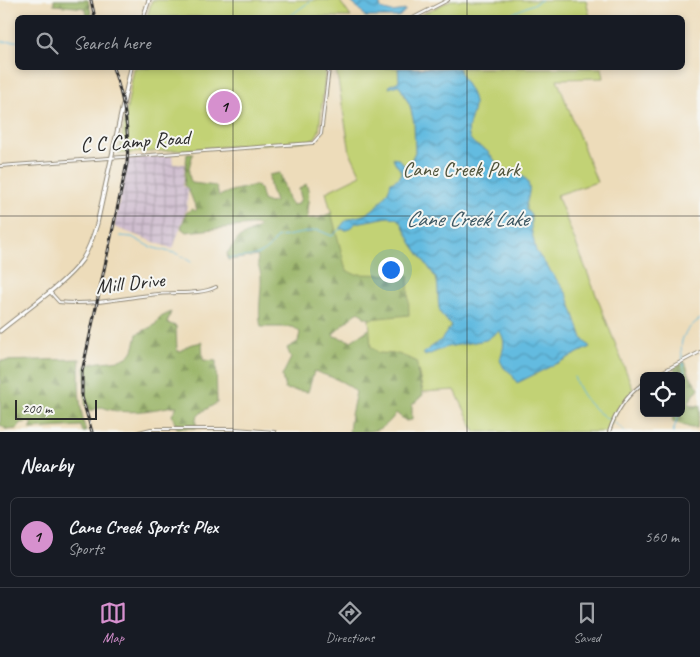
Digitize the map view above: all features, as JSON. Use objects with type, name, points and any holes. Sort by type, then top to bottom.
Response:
[{"type":"street","points":[[144,15],[149,0]]},
{"type":"street","points":[[419,15],[448,0]]},
{"type":"street","points":[[0,331],[69,274],[81,260],[90,245],[97,224],[131,70]]},
{"type":"street","name":"C C Camp Road","points":[[0,166],[313,142],[320,134],[329,70]]},
{"type":"street","name":"Mill Drive","points":[[50,291],[59,302],[96,302],[207,291],[216,287]]},
{"type":"street","points":[[662,372],[700,352]]},
{"type":"street","points":[[608,432],[628,397],[640,386]]},
{"type":"street","points":[[139,432],[151,429],[235,429],[275,432]]},
{"type":"shaded area","points":[[172,155],[173,164],[185,164],[183,186],[188,189],[187,207],[173,249],[114,227],[128,158]]},
{"type":"green space","points":[[54,0],[88,0],[92,15],[87,15],[85,8],[54,5]]},
{"type":"green space","points":[[152,0],[339,0],[350,15],[148,15]]},
{"type":"green space","points":[[451,0],[586,0],[590,15],[421,15]]},
{"type":"green space","points":[[134,70],[326,70],[319,131],[315,138],[308,141],[119,154]]},
{"type":"green space","name":"Cane Creek Park","points":[[336,70],[602,70],[604,78],[557,79],[597,182],[557,195],[633,389],[616,412],[607,432],[475,432],[455,390],[423,392],[416,361],[398,354],[379,353],[371,347],[369,319],[409,315],[408,275],[354,274],[346,270],[326,192],[361,175],[350,152]]},
{"type":"green space","points":[[187,154],[193,154],[189,172],[192,183],[216,186],[219,196],[256,185],[260,189],[263,200],[269,203],[275,202],[269,175],[280,173],[288,199],[292,205],[298,204],[301,198],[299,189],[306,184],[309,194],[308,219],[319,218],[336,211],[411,272],[411,317],[373,320],[364,317],[359,311],[333,334],[334,336],[351,341],[374,326],[407,343],[421,367],[417,370],[423,395],[412,405],[412,420],[406,421],[396,413],[387,424],[377,430],[349,432],[356,392],[347,384],[314,371],[308,392],[285,389],[282,376],[291,358],[287,348],[298,342],[300,332],[293,327],[261,327],[259,314],[261,276],[258,256],[228,260],[227,253],[239,238],[260,227],[258,225],[251,225],[186,232],[181,228],[186,213],[192,209],[195,211],[197,209],[184,185]]},
{"type":"green space","points":[[171,312],[167,323],[176,326],[177,351],[181,351],[189,345],[202,342],[203,360],[216,361],[217,403],[203,411],[196,418],[196,428],[177,428],[172,415],[177,406],[129,412],[115,411],[102,407],[89,411],[85,405],[85,367],[90,364],[117,360],[129,355],[133,350],[137,334],[155,325],[159,318]]},
{"type":"green space","points":[[80,359],[80,396],[86,432],[83,432],[81,426],[30,429],[33,422],[20,423],[17,429],[7,430],[0,425],[0,361]]},
{"type":"green space","points":[[685,362],[690,376],[699,388],[688,403],[695,406],[700,405],[697,428],[691,428],[672,421],[673,417],[685,417],[685,372],[675,372],[674,367]]},
{"type":"water","points":[[349,0],[379,0],[381,9],[392,12],[406,10],[401,15],[364,15]]},
{"type":"water","name":"Cane Creek Lake","points":[[398,70],[459,70],[471,91],[474,102],[468,132],[469,136],[475,144],[487,151],[503,169],[522,176],[527,180],[529,190],[526,210],[531,214],[531,228],[536,251],[567,294],[582,338],[590,347],[517,383],[511,373],[504,368],[500,360],[504,341],[499,331],[486,340],[447,347],[425,356],[423,353],[441,340],[451,326],[441,314],[436,278],[412,244],[401,222],[396,218],[388,217],[356,223],[347,230],[340,229],[346,221],[368,213],[377,206],[390,187],[391,182],[399,178],[402,173],[393,157],[400,160],[407,169],[415,152],[414,123],[410,106],[399,85],[389,88],[390,85],[399,80]]},
{"type":"waterway","points":[[291,15],[312,0]]},
{"type":"waterway","points":[[509,15],[542,0]]},
{"type":"waterway","points":[[0,42],[15,41]]},
{"type":"waterway","points":[[228,258],[250,257],[262,253],[272,245],[276,238],[318,230],[332,236],[340,229]]},
{"type":"waterway","points":[[120,236],[132,237],[150,247],[178,254],[191,262]]},
{"type":"waterway","points":[[684,372],[682,340],[685,333],[700,319]]},
{"type":"waterway","points":[[574,377],[580,391],[588,402],[611,421]]},
{"type":"waterway","points":[[673,432],[678,417]]},
{"type":"waterway","points":[[615,423],[626,432]]},
{"type":"railway","points":[[91,0],[94,15]]},
{"type":"railway","points":[[92,432],[82,397],[82,372],[127,163],[128,150],[125,114],[114,70]]},
{"type":"place","name":"Cane Creek Sports Plex","points":[[224,107]]}]
